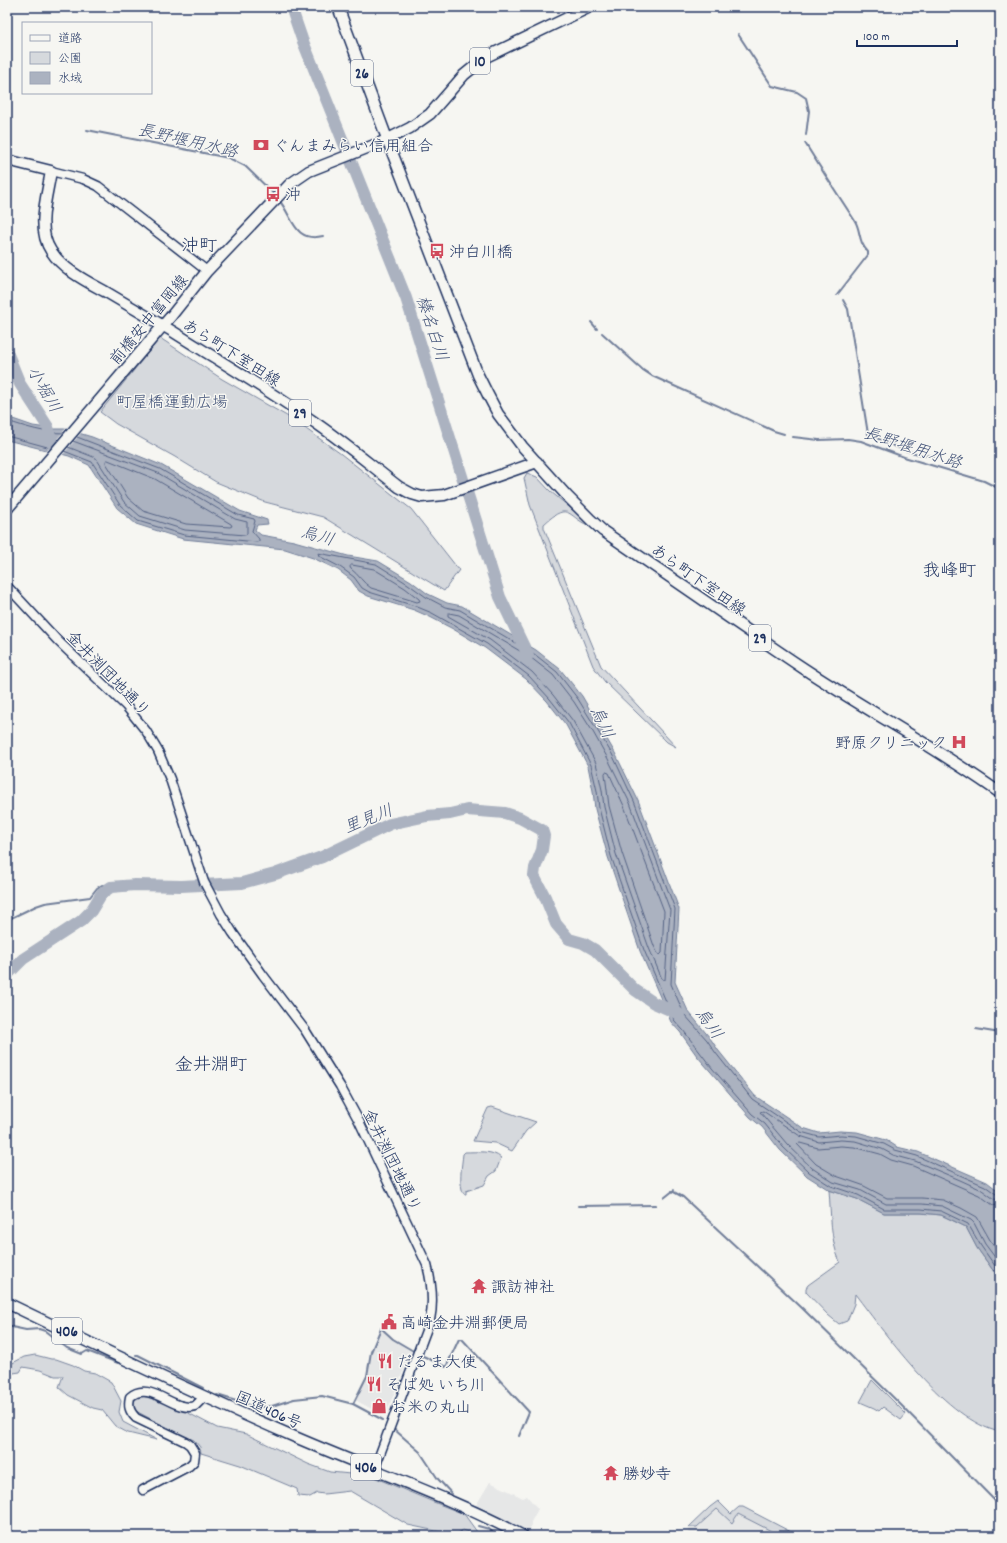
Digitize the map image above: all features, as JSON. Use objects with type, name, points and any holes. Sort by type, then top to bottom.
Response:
[{"type":"main road","name":"26","points":[[338,7],[384,141]]},
{"type":"main road","name":"前橋安中富岡線","points":[[7,509],[207,272],[277,197],[295,180],[311,171],[384,141],[415,125],[430,114],[464,75],[486,57],[590,7]]},
{"type":"main road","name":"あら町下室田線","points":[[384,141],[478,375],[488,396],[509,430],[591,520],[696,596],[802,667],[956,762],[1000,793]]},
{"type":"main road","points":[[7,160],[51,171]]},
{"type":"main road","name":"あら町下室田線","points":[[51,171],[45,206],[44,233],[46,243],[59,262],[306,416],[399,487],[412,494],[436,496],[452,493],[537,462]]},
{"type":"main road","name":"国道406号","points":[[7,1303],[204,1396],[488,1518],[523,1536]]},
{"type":"street","points":[[51,171],[83,179],[104,189],[207,272]]},
{"type":"street","name":"金井渕団地通り","points":[[7,586],[58,641],[126,706],[146,731],[158,751],[165,768],[208,890],[233,933],[262,975],[305,1030],[326,1061],[359,1121],[428,1265],[433,1301],[430,1320],[374,1470]]},
{"type":"street","points":[[143,1490],[189,1466],[194,1461],[195,1453],[186,1442],[136,1418],[131,1413],[129,1408],[130,1397],[137,1392],[146,1392],[187,1407],[195,1406],[204,1396]]},
{"type":"shaded area","points":[[382,1330],[411,1352],[385,1416],[355,1400],[368,1377],[372,1352]]},
{"type":"shaded area","points":[[490,1482],[523,1498],[527,1496],[538,1509],[531,1522],[530,1535],[475,1507]]},
{"type":"shaded area","points":[[717,1509],[732,1523],[738,1514],[771,1531],[770,1536],[688,1536],[689,1527],[697,1527]]},
{"type":"green space","name":"町屋橋運動広場","points":[[160,338],[222,379],[292,419],[341,454],[411,509],[459,570],[444,591],[323,517],[265,502],[216,482],[116,424],[100,412]]},
{"type":"green space","points":[[527,473],[537,477],[550,491],[593,527],[565,512],[559,513],[544,524],[544,528],[601,666],[676,747],[667,742],[605,682],[593,666],[530,505],[524,478]]},
{"type":"green space","points":[[492,1107],[536,1122],[526,1131],[512,1151],[495,1143],[473,1141],[488,1108]]},
{"type":"green space","points":[[465,1152],[489,1153],[498,1155],[501,1158],[496,1171],[489,1176],[484,1185],[466,1191],[466,1194],[464,1194],[461,1185],[461,1174],[463,1154]]},
{"type":"green space","points":[[829,1190],[857,1199],[884,1213],[921,1213],[941,1215],[966,1227],[977,1248],[1000,1280],[1000,1432],[980,1425],[959,1412],[939,1395],[901,1353],[855,1294],[854,1304],[847,1321],[839,1324],[806,1292],[808,1285],[840,1262],[834,1245]]},
{"type":"green space","points":[[35,1355],[56,1359],[73,1365],[84,1371],[95,1373],[111,1382],[121,1401],[119,1412],[123,1422],[157,1440],[128,1433],[115,1426],[102,1410],[93,1408],[68,1395],[59,1387],[63,1376],[55,1376],[40,1370],[23,1367],[20,1372],[7,1374],[7,1366],[24,1357]]},
{"type":"green space","points":[[872,1380],[906,1414],[901,1420],[883,1407],[879,1411],[860,1402]]},
{"type":"green space","points":[[143,1396],[173,1405],[217,1428],[246,1434],[308,1464],[330,1472],[371,1476],[464,1514],[480,1536],[473,1536],[469,1532],[463,1530],[455,1535],[408,1525],[350,1491],[324,1494],[317,1493],[310,1497],[298,1496],[297,1489],[240,1465],[201,1453],[200,1447],[194,1440],[175,1432],[134,1410],[134,1402],[137,1397]]},
{"type":"green space","points":[[718,1501],[731,1514],[739,1507],[743,1507],[793,1533],[811,1532],[822,1536],[781,1536],[738,1514],[732,1523],[717,1509],[697,1527],[689,1527]]},
{"type":"water","points":[[7,417],[33,426],[65,429],[92,437],[161,465],[240,511],[267,520],[268,524],[257,525],[255,530],[261,535],[294,541],[348,556],[378,561],[411,581],[428,594],[447,603],[462,606],[536,650],[560,669],[582,696],[615,753],[638,800],[679,909],[675,982],[688,1011],[755,1096],[803,1128],[819,1133],[840,1131],[857,1132],[886,1140],[897,1147],[918,1152],[987,1182],[1000,1192],[1000,1280],[977,1248],[966,1227],[941,1215],[921,1213],[884,1213],[857,1199],[829,1190],[807,1176],[780,1150],[762,1127],[750,1117],[697,1056],[671,1022],[640,951],[608,857],[595,809],[588,766],[566,725],[547,701],[526,679],[485,648],[453,629],[414,610],[368,596],[359,591],[351,580],[338,570],[313,558],[285,549],[183,539],[136,524],[117,508],[89,465],[69,456],[7,440]]},
{"type":"pier","points":[[67,427],[82,432],[61,457],[46,452]]},
{"type":"waterway","name":"榛名白川","points":[[291,7],[302,39],[406,298],[500,597],[528,655]]},
{"type":"waterway","points":[[738,34],[772,86],[797,92],[806,98],[809,111],[806,135]]},
{"type":"waterway","name":"長野堰用水路","points":[[87,130],[229,158],[245,166],[275,195]]},
{"type":"waterway","points":[[805,143],[855,221],[861,240],[868,252],[868,255],[837,295]]},
{"type":"waterway","name":"長野堰用水路","points":[[279,200],[295,227],[300,232],[306,236],[323,236]]},
{"type":"waterway","points":[[843,300],[848,309],[868,434],[908,451],[917,454],[934,456]]},
{"type":"waterway","name":"長野堰用水路","points":[[591,322],[597,329]]},
{"type":"waterway","name":"長野堰用水路","points":[[602,333],[643,370],[652,376],[774,431],[784,434]]},
{"type":"waterway","name":"小堀川","points":[[7,352],[20,384],[48,427],[52,443]]},
{"type":"waterway","name":"長野堰用水路","points":[[793,437],[819,440],[848,439],[861,441],[904,457],[984,481],[1000,489]]},
{"type":"waterway","name":"里見川","points":[[7,975],[23,959],[81,921],[91,911],[102,893],[111,887],[135,885],[181,886],[242,883],[275,874],[322,857],[390,824],[427,816],[450,814],[467,810],[505,813],[520,818],[542,830],[544,836],[542,850],[535,868],[534,876],[545,897],[556,924],[569,939],[583,943],[595,950],[635,990],[654,1003],[679,1014]]},
{"type":"waterway","points":[[7,920],[45,903],[90,897],[97,888],[102,885],[111,887]]},
{"type":"waterway","points":[[976,1029],[1000,1033]]},
{"type":"waterway","points":[[664,1198],[674,1190]]},
{"type":"waterway","points":[[672,1191],[683,1197],[801,1307],[900,1404],[1000,1506]]},
{"type":"waterway","points":[[578,1206],[656,1205]]},
{"type":"waterway","points":[[7,1326],[26,1330],[39,1329],[45,1331],[67,1348],[82,1354],[87,1351],[118,1363]]},
{"type":"waterway","points":[[353,1404],[367,1376],[371,1352],[381,1328],[393,1339],[415,1352]]},
{"type":"waterway","points":[[419,1354],[446,1367],[459,1339],[462,1339],[529,1412],[519,1436]]},
{"type":"waterway","points":[[136,1355],[203,1388]]},
{"type":"waterway","points":[[217,1395],[249,1405],[263,1407],[272,1406],[294,1399],[322,1396],[353,1404],[383,1420]]},
{"type":"waterway","points":[[395,1430],[420,1452],[438,1479],[452,1494]]},
{"type":"waterway","points":[[478,1526],[489,1529],[497,1536]]},
{"type":"place","name":"ぐんまみらい信用組合","points":[[261,145]]},
{"type":"place","name":"沖","points":[[273,194]]},
{"type":"place","name":"沖白川橋","points":[[437,251]]},
{"type":"place","name":"野原クリニック","points":[[959,742]]},
{"type":"place","name":"諏訪神社","points":[[479,1286]]},
{"type":"place","name":"高崎金井淵郵便局","points":[[389,1322]]},
{"type":"place","name":"だるま大使","points":[[385,1361]]},
{"type":"place","name":"そば処 いち川","points":[[374,1384]]},
{"type":"place","name":"お米の丸山","points":[[379,1406]]},
{"type":"place","name":"勝妙寺","points":[[611,1473]]},
{"type":"district","name":"沖町","points":[[199,245]]},
{"type":"district","name":"我峰町","points":[[949,570]]},
{"type":"district","name":"金井淵町","points":[[211,1064]]},
{"type":"water label","name":"烏川","points":[[318,535]]},
{"type":"water label","name":"烏川","points":[[603,722]]},
{"type":"water label","name":"烏川","points":[[710,1023]]}]
